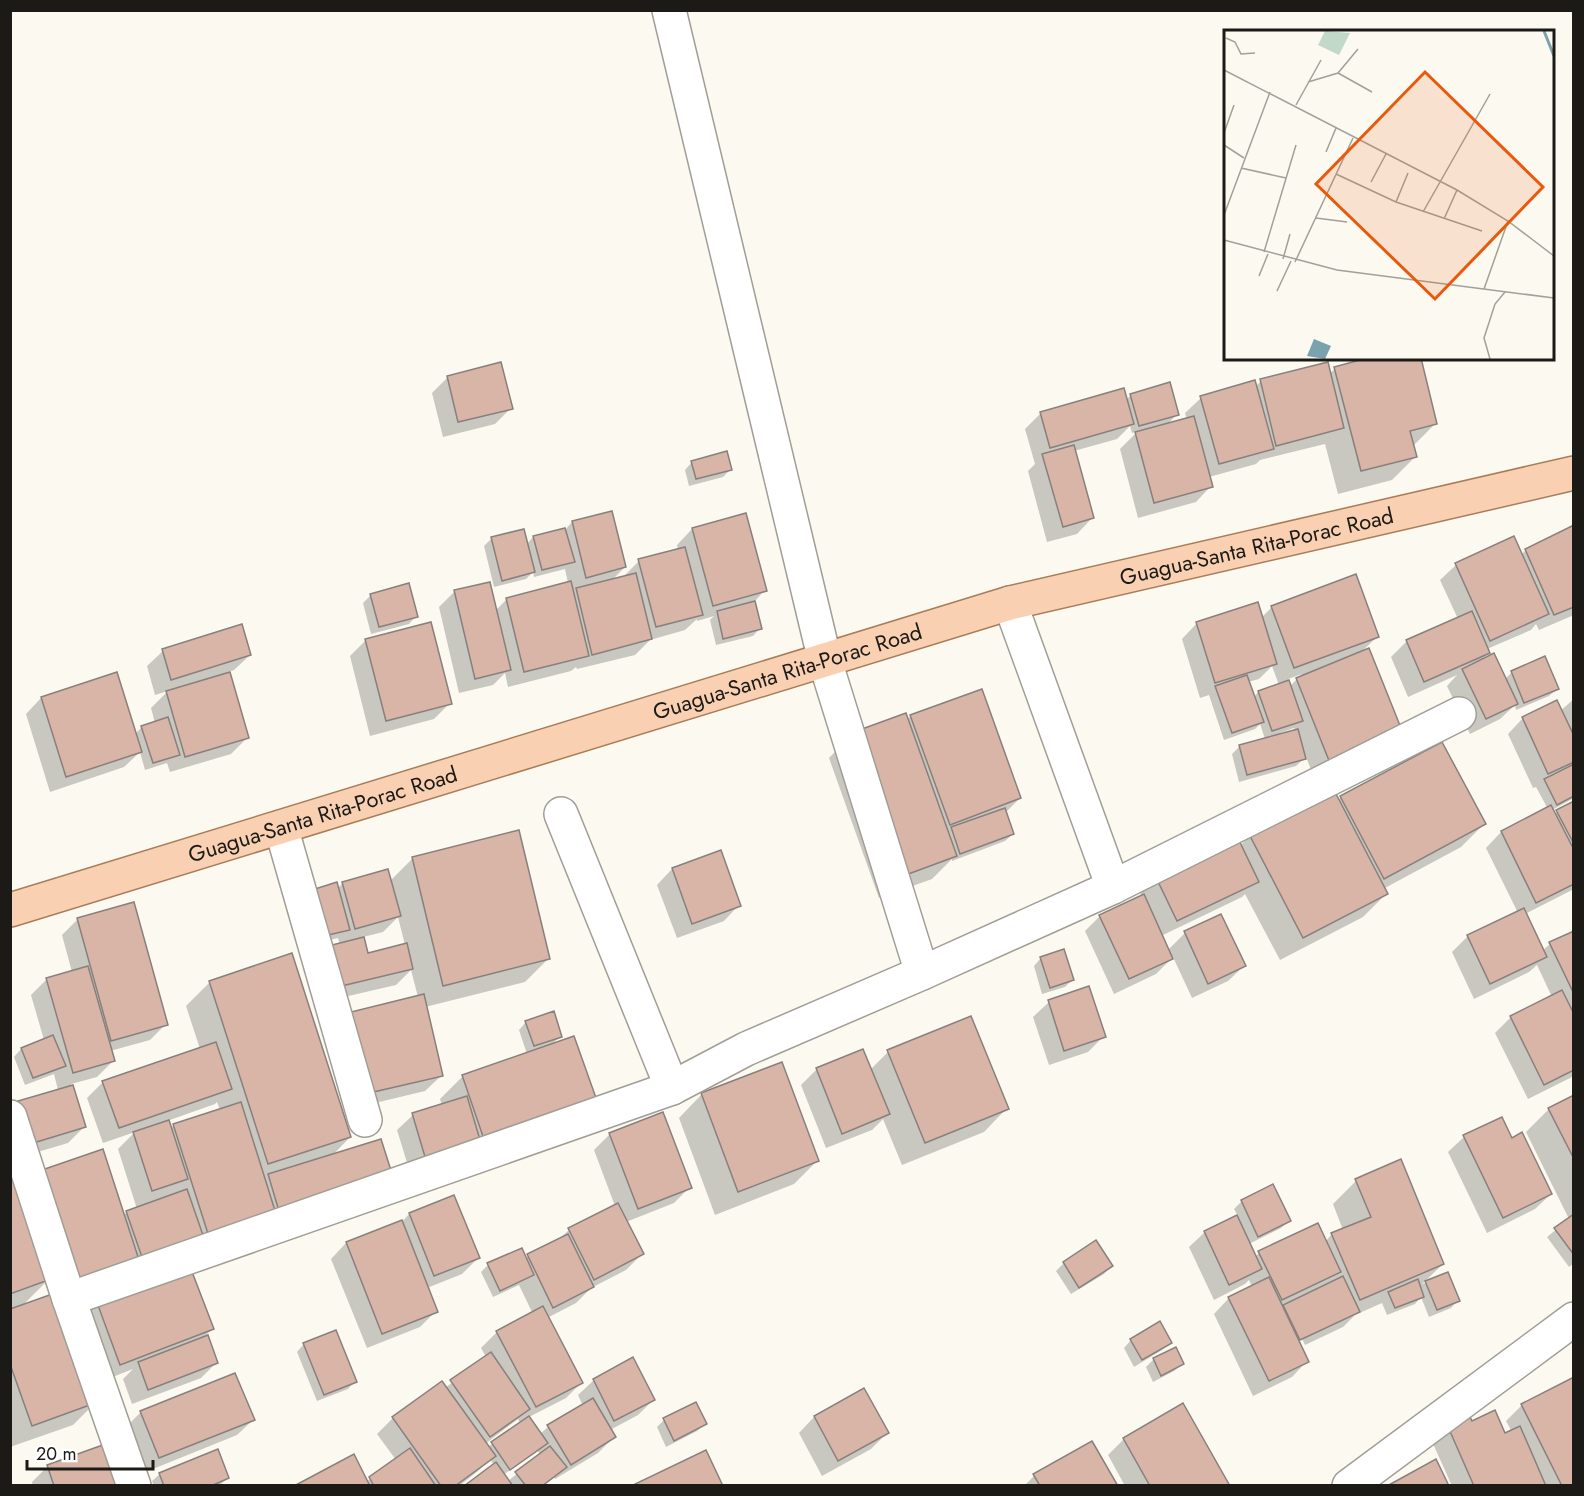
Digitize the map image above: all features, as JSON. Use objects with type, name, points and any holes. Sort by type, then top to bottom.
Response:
[{"type":"main road","name":"Guagua-Santa Rita-Porac Road","points":[[10,910],[1010,603],[1571,478]]},
{"type":"street","points":[[669,10],[825,661],[922,973]]},
{"type":"street","points":[[1010,603],[1113,887]]},
{"type":"street","points":[[69,1299],[672,1088],[746,1049],[1113,887],[1460,714]]},
{"type":"street","points":[[561,814],[672,1088]]},
{"type":"street","points":[[281,827],[366,1120]]},
{"type":"street","points":[[10,1117],[69,1299],[134,1485]]},
{"type":"street","points":[[1349,1485],[1574,1319]]},
{"type":"building","points":[[1360,360],[1421,360],[1437,424],[1410,431],[1417,457],[1361,471],[1334,367]]},
{"type":"building","points":[[501,362],[513,409],[458,422],[447,376]]},
{"type":"building","points":[[1328,362],[1344,428],[1276,446],[1260,379]]},
{"type":"building","points":[[1255,380],[1274,449],[1219,464],[1200,396]]},
{"type":"building","points":[[1170,382],[1179,415],[1139,426],[1130,394]]},
{"type":"building","points":[[1124,388],[1134,424],[1050,448],[1040,412]]},
{"type":"building","points":[[1194,416],[1213,487],[1154,503],[1135,432]]},
{"type":"building","points":[[1074,445],[1094,518],[1063,527],[1042,454]]},
{"type":"building","points":[[727,451],[732,470],[696,479],[691,461]]},
{"type":"building","points":[[612,511],[626,567],[586,578],[572,521]]},
{"type":"building","points":[[746,513],[767,591],[713,606],[692,528]]},
{"type":"building","points":[[1574,525],[1574,607],[1554,615],[1525,549]]},
{"type":"building","points":[[565,528],[575,562],[542,570],[533,536]]},
{"type":"building","points":[[524,529],[535,572],[502,581],[491,537]]},
{"type":"building","points":[[1514,536],[1549,614],[1490,641],[1455,563]]},
{"type":"building","points":[[685,547],[703,615],[656,627],[638,559]]},
{"type":"building","points":[[636,573],[652,639],[592,655],[576,588]]},
{"type":"building","points":[[1356,574],[1379,637],[1294,668],[1271,606]]},
{"type":"building","points":[[571,581],[589,656],[524,672],[506,598]]},
{"type":"building","points":[[490,582],[511,670],[475,679],[454,590]]},
{"type":"building","points":[[409,583],[418,617],[379,627],[370,594]]},
{"type":"building","points":[[755,601],[762,629],[723,639],[717,611]]},
{"type":"building","points":[[1258,602],[1277,664],[1215,683],[1196,622]]},
{"type":"building","points":[[1472,611],[1490,653],[1424,682],[1406,640]]},
{"type":"building","points":[[431,622],[452,704],[386,721],[365,639]]},
{"type":"building","points":[[242,624],[251,655],[171,680],[162,649]]},
{"type":"building","points":[[1369,648],[1403,733],[1330,763],[1296,678]]},
{"type":"building","points":[[1494,653],[1518,704],[1486,719],[1462,669]]},
{"type":"building","points":[[1545,656],[1559,689],[1524,703],[1511,671]]},
{"type":"building","points":[[117,672],[142,752],[66,777],[41,697]]},
{"type":"building","points":[[230,672],[249,738],[185,757],[166,691]]},
{"type":"building","points":[[1247,675],[1264,722],[1232,733],[1215,686]]},
{"type":"building","points":[[1289,680],[1303,721],[1272,731],[1258,691]]},
{"type":"building","points":[[982,689],[1021,798],[950,825],[910,715]]},
{"type":"building","points":[[1557,700],[1574,736],[1574,762],[1548,774],[1522,717]]},
{"type":"building","points":[[906,713],[957,856],[903,876],[851,733]]},
{"type":"building","points":[[168,717],[180,755],[153,763],[141,726]]},
{"type":"building","points":[[1298,729],[1306,759],[1247,775],[1239,745]]},
{"type":"building","points":[[1442,742],[1486,824],[1384,879],[1340,796]]},
{"type":"building","points":[[1574,764],[1574,796],[1557,805],[1544,779]]},
{"type":"building","points":[[1334,790],[1388,894],[1303,938],[1249,834]]},
{"type":"building","points":[[1574,801],[1574,844],[1556,810]]},
{"type":"building","points":[[1551,805],[1574,850],[1574,884],[1536,903],[1501,831]]},
{"type":"building","points":[[1005,808],[1014,834],[960,854],[951,827]]},
{"type":"building","points":[[519,830],[550,959],[443,986],[412,857]]},
{"type":"building","points":[[1235,832],[1259,882],[1177,921],[1153,871]]},
{"type":"building","points":[[721,850],[741,906],[692,924],[672,868]]},
{"type":"building","points":[[388,869],[401,916],[355,929],[342,882]]},
{"type":"building","points":[[337,882],[350,930],[328,935],[315,889]]},
{"type":"building","points":[[1144,894],[1173,959],[1129,979],[1099,915]]},
{"type":"building","points":[[134,902],[168,1025],[111,1041],[77,918]]},
{"type":"building","points":[[1524,908],[1547,957],[1490,984],[1467,935]]},
{"type":"building","points":[[1221,914],[1246,966],[1208,984],[1184,931]]},
{"type":"building","points":[[1574,931],[1574,994],[1549,942]]},
{"type":"building","points":[[364,937],[368,953],[407,943],[413,969],[333,988],[324,947]]},
{"type":"building","points":[[1064,949],[1074,980],[1050,988],[1040,957]]},
{"type":"building","points":[[292,953],[351,1137],[268,1164],[209,981]]},
{"type":"building","points":[[88,966],[115,1061],[73,1073],[46,978]]},
{"type":"building","points":[[1089,986],[1106,1037],[1064,1051],[1048,1000]]},
{"type":"building","points":[[1562,990],[1574,1014],[1574,1070],[1544,1085],[1510,1016]]},
{"type":"building","points":[[424,994],[443,1076],[369,1093],[351,1012]]},
{"type":"building","points":[[554,1011],[562,1037],[534,1046],[525,1021]]},
{"type":"building","points":[[971,1016],[1009,1109],[925,1143],[887,1050]]},
{"type":"building","points":[[53,1035],[66,1066],[33,1078],[21,1048]]},
{"type":"building","points":[[574,1036],[601,1112],[488,1151],[462,1075]]},
{"type":"building","points":[[216,1042],[232,1089],[119,1128],[102,1081]]},
{"type":"building","points":[[863,1049],[890,1114],[842,1134],[816,1068]]},
{"type":"building","points":[[782,1062],[819,1161],[738,1192],[701,1093]]},
{"type":"building","points":[[73,1085],[86,1127],[30,1144],[18,1101]]},
{"type":"building","points":[[1574,1095],[1574,1159],[1548,1108]]},
{"type":"building","points":[[467,1096],[483,1150],[428,1167],[412,1113]]},
{"type":"building","points":[[241,1102],[277,1217],[210,1240],[173,1124]]},
{"type":"building","points":[[663,1112],[692,1188],[638,1209],[609,1133]]},
{"type":"building","points":[[1502,1117],[1512,1138],[1522,1132],[1552,1194],[1503,1218],[1463,1135]]},
{"type":"building","points":[[169,1120],[188,1179],[152,1191],[133,1132]]},
{"type":"building","points":[[381,1139],[395,1183],[281,1218],[268,1174]]},
{"type":"building","points":[[103,1149],[141,1266],[77,1287],[39,1171]]},
{"type":"building","points":[[1401,1159],[1444,1264],[1360,1300],[1331,1233],[1371,1217],[1355,1179]]},
{"type":"building","points":[[10,1168],[51,1279],[10,1294]]},
{"type":"building","points":[[1273,1184],[1291,1221],[1258,1237],[1241,1200]]},
{"type":"building","points":[[187,1189],[205,1241],[144,1263],[126,1211]]},
{"type":"building","points":[[454,1195],[480,1258],[434,1276],[409,1213]]},
{"type":"building","points":[[618,1203],[644,1254],[594,1280],[568,1228]]},
{"type":"building","points":[[1574,1214],[1574,1255],[1554,1228]]},
{"type":"building","points":[[1237,1215],[1262,1269],[1229,1285],[1204,1231]]},
{"type":"building","points":[[402,1220],[438,1312],[382,1334],[346,1242]]},
{"type":"building","points":[[1318,1223],[1341,1272],[1282,1300],[1258,1251]]},
{"type":"building","points":[[568,1234],[594,1287],[553,1308],[527,1254]]},
{"type":"building","points":[[1096,1240],[1113,1266],[1079,1288],[1063,1262]]},
{"type":"building","points":[[522,1248],[534,1275],[500,1291],[487,1263]]},
{"type":"building","points":[[189,1264],[214,1329],[120,1365],[96,1300]]},
{"type":"building","points":[[1448,1272],[1460,1301],[1437,1310],[1425,1281]]},
{"type":"building","points":[[1343,1276],[1360,1312],[1300,1340],[1283,1305]]},
{"type":"building","points":[[1269,1277],[1309,1362],[1269,1381],[1228,1297]]},
{"type":"building","points":[[1418,1279],[1424,1297],[1395,1308],[1388,1292]]},
{"type":"building","points":[[58,1292],[98,1402],[32,1426],[10,1364],[10,1309]]},
{"type":"building","points":[[543,1306],[583,1383],[536,1407],[496,1331]]},
{"type":"building","points":[[1160,1321],[1172,1343],[1142,1360],[1130,1339]]},
{"type":"building","points":[[336,1330],[357,1382],[324,1395],[303,1343]]},
{"type":"building","points":[[208,1335],[218,1363],[148,1390],[138,1362]]},
{"type":"building","points":[[1176,1347],[1184,1364],[1161,1376],[1153,1358]]},
{"type":"building","points":[[491,1352],[530,1409],[490,1437],[450,1380]]},
{"type":"building","points":[[633,1357],[655,1400],[614,1421],[593,1379]]},
{"type":"building","points":[[235,1373],[255,1420],[159,1458],[140,1411]]},
{"type":"building","points":[[1574,1377],[1574,1486],[1562,1486],[1521,1404]]},
{"type":"building","points":[[442,1381],[496,1456],[455,1486],[441,1486],[392,1417]]},
{"type":"building","points":[[864,1388],[889,1433],[838,1461],[814,1416]]},
{"type":"building","points":[[593,1398],[616,1437],[571,1465],[547,1425]]},
{"type":"building","points":[[696,1402],[707,1424],[674,1441],[663,1418]]},
{"type":"building","points":[[1183,1403],[1230,1486],[1150,1486],[1123,1438]]},
{"type":"building","points":[[1467,1410],[1472,1421],[1495,1410],[1505,1433],[1520,1426],[1546,1486],[1474,1486],[1445,1420]]},
{"type":"building","points":[[529,1416],[548,1443],[510,1470],[491,1442]]},
{"type":"building","points":[[1092,1441],[1118,1486],[1040,1486],[1033,1474]]},
{"type":"building","points":[[111,1442],[127,1486],[54,1486],[47,1465]]},
{"type":"building","points":[[550,1446],[567,1467],[542,1486],[526,1486],[515,1472]]},
{"type":"building","points":[[410,1448],[436,1486],[374,1486],[369,1477]]},
{"type":"building","points":[[218,1449],[229,1478],[211,1486],[164,1486],[159,1473]]},
{"type":"building","points":[[706,1450],[723,1486],[636,1486],[635,1484]]},
{"type":"building","points":[[354,1454],[370,1486],[294,1486]]},
{"type":"building","points":[[1436,1459],[1449,1486],[1387,1486]]},
{"type":"building","points":[[496,1462],[513,1486],[464,1486]]}]
